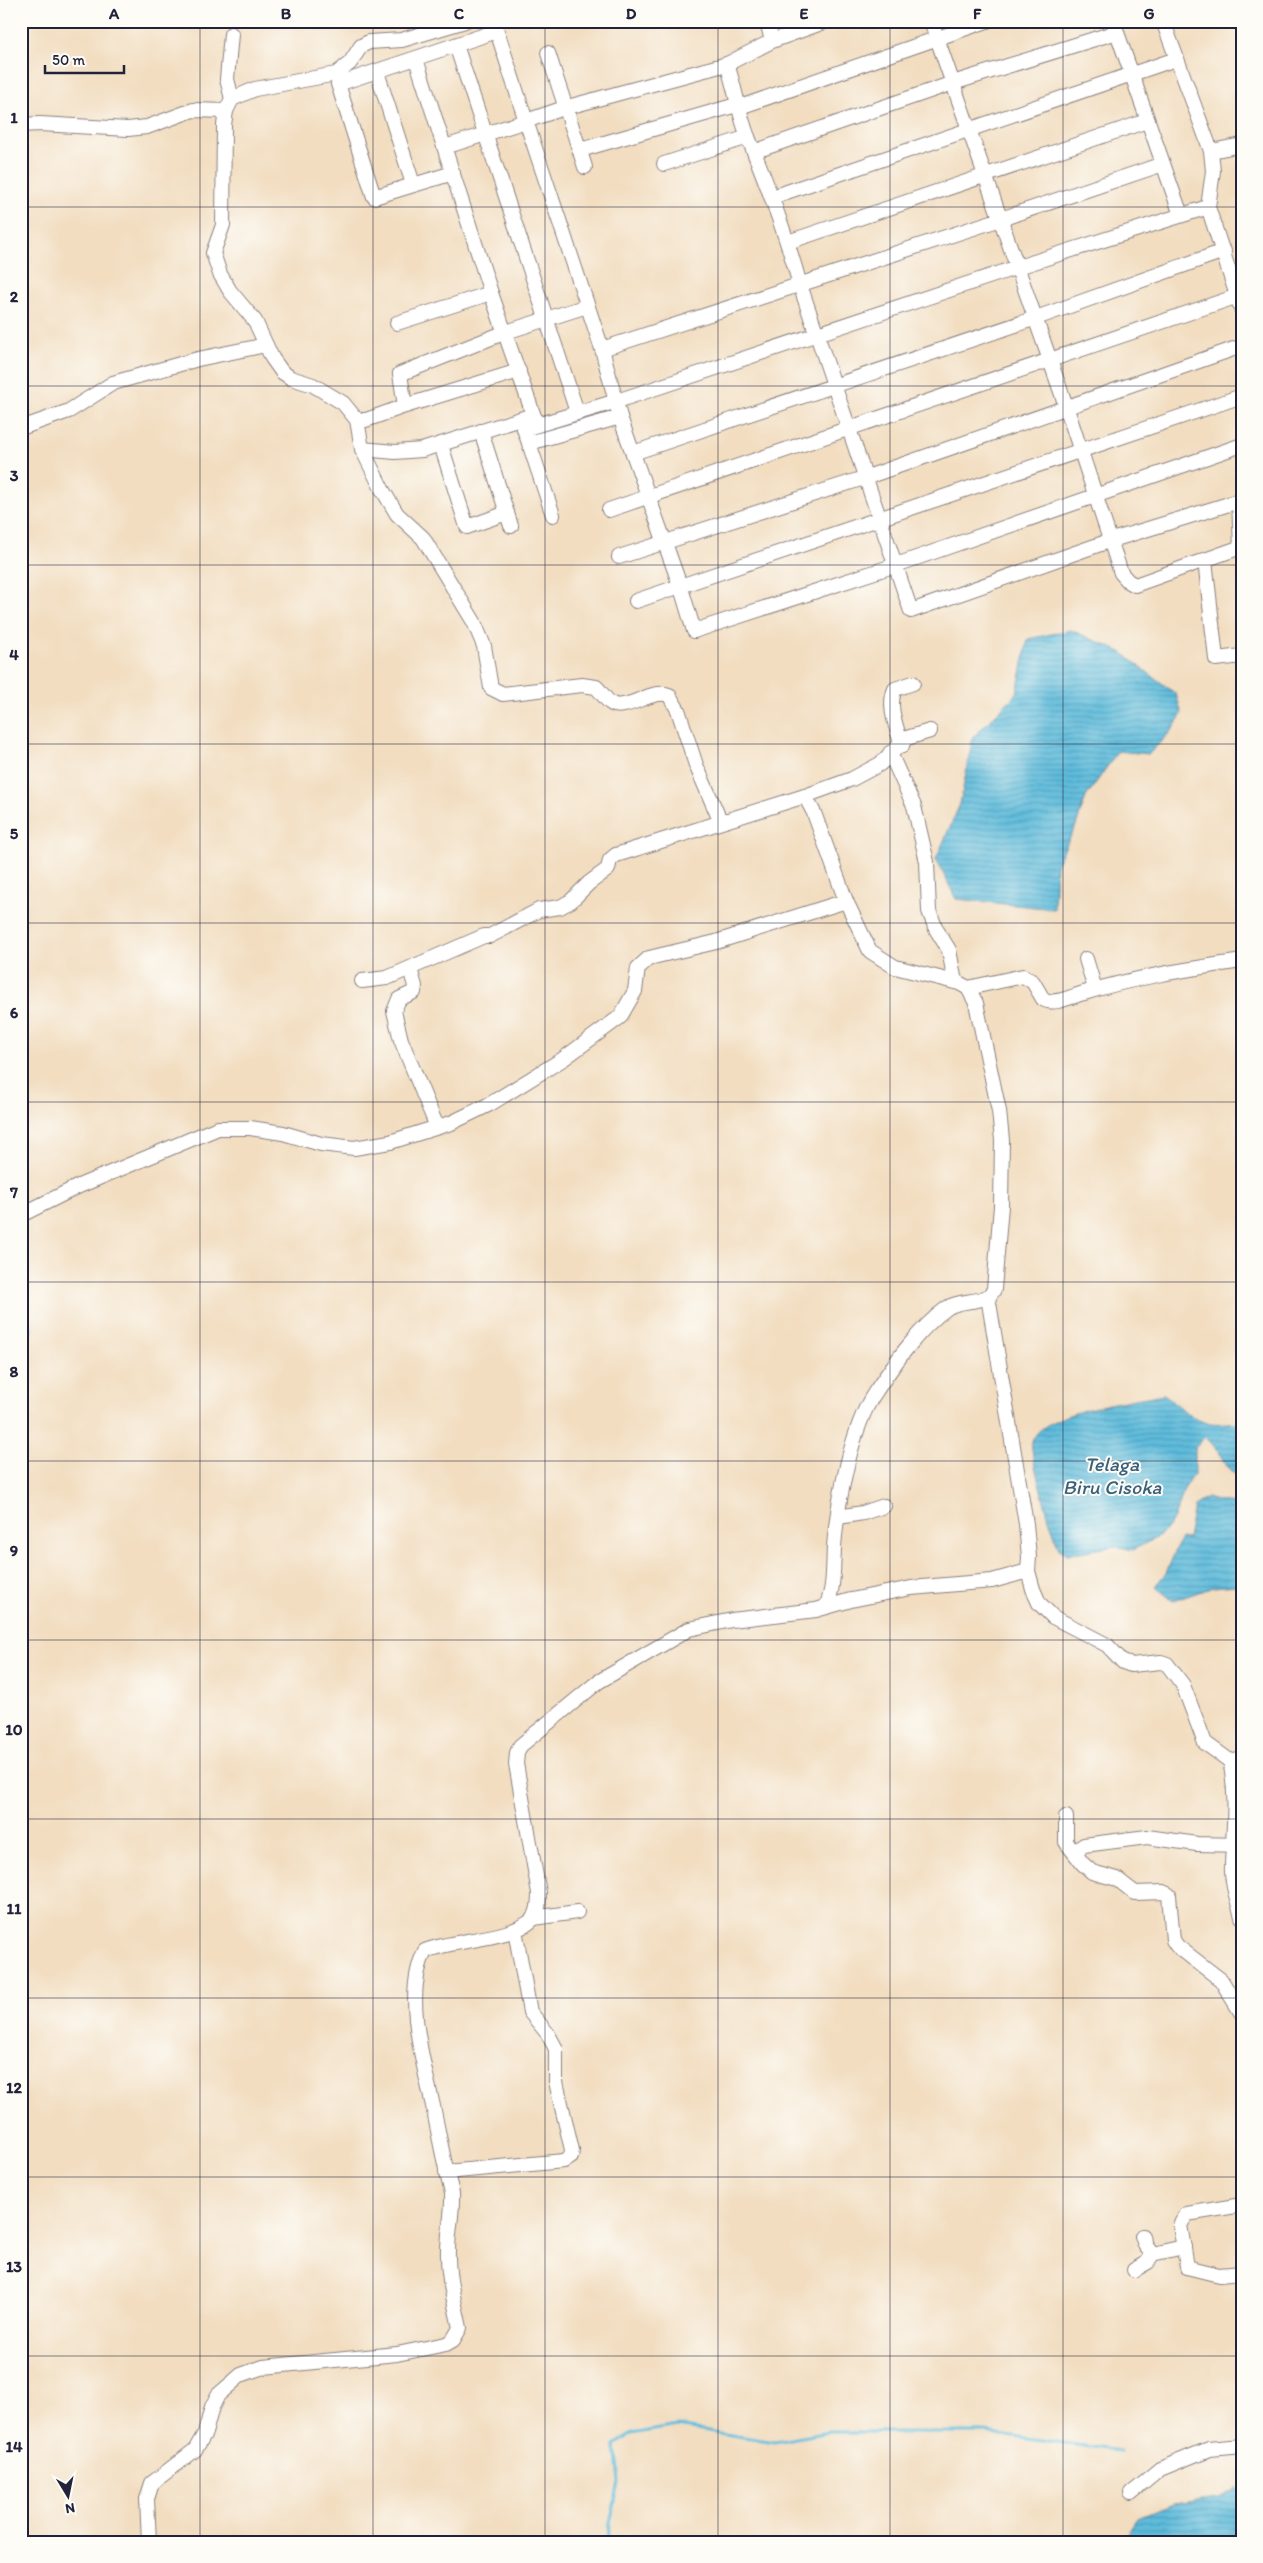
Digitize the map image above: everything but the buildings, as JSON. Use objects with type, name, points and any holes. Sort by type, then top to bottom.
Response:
[{"type":"street","points":[[21,125],[40,124],[128,130],[147,127],[193,110],[229,105],[254,88],[336,74],[350,63],[361,46],[369,42],[402,40],[465,21]]},
{"type":"street","points":[[767,21],[772,41]]},
{"type":"street","points":[[445,146],[526,122],[564,108],[728,64],[772,41],[827,21]]},
{"type":"street","points":[[728,64],[748,137],[756,151],[788,242],[816,334],[867,477],[911,611],[1112,540],[1240,501],[1241,550],[1135,584],[1128,581],[1121,573],[1112,540],[1095,496],[1036,318],[931,21]]},
{"type":"street","points":[[580,150],[740,105],[988,21]]},
{"type":"street","points":[[1163,21],[1211,151],[1213,171],[1208,207],[1224,251],[1242,311]]},
{"type":"street","points":[[756,151],[1115,26],[1181,214]]},
{"type":"street","points":[[453,173],[374,197],[338,84],[497,31],[602,349],[620,416],[681,588],[694,631],[896,565],[1242,445]]},
{"type":"street","points":[[231,34],[226,79],[229,105],[224,125],[223,225],[213,254],[214,260],[230,291],[255,321],[266,345],[282,372],[313,385],[343,403],[357,420],[362,449],[397,514],[423,538],[474,622],[484,646],[491,688],[503,694],[582,685],[596,687],[610,703],[617,705],[657,694],[669,695],[678,710],[696,765],[715,809],[723,820]]},
{"type":"street","points":[[456,45],[577,412]]},
{"type":"street","points":[[548,53],[564,108],[585,167]]},
{"type":"street","points":[[416,59],[491,293],[535,420]]},
{"type":"street","points":[[772,197],[1176,59]]},
{"type":"street","points":[[377,72],[413,184]]},
{"type":"street","points":[[788,242],[1147,121]]},
{"type":"street","points":[[664,164],[748,137]]},
{"type":"street","points":[[1211,151],[1242,145]]},
{"type":"street","points":[[602,349],[1163,164]]},
{"type":"street","points":[[362,449],[395,452],[422,450],[481,431],[577,412],[617,401],[1018,267],[1208,207]]},
{"type":"street","points":[[633,452],[1036,318],[1224,251]]},
{"type":"street","points":[[397,323],[491,293]]},
{"type":"street","points":[[609,510],[1238,296]]},
{"type":"street","points":[[405,406],[400,374],[506,332],[588,306]]},
{"type":"street","points":[[21,428],[70,411],[112,384],[190,361],[266,345]]},
{"type":"street","points":[[619,557],[867,477],[1242,346]]},
{"type":"street","points":[[357,420],[366,420],[519,371]]},
{"type":"street","points":[[636,601],[681,588],[1242,396]]},
{"type":"street","points":[[529,444],[620,416]]},
{"type":"street","points":[[535,420],[524,428],[553,515]]},
{"type":"street","points":[[441,445],[467,526],[509,520],[481,431]]},
{"type":"street","points":[[1205,560],[1216,659],[1242,656]]},
{"type":"street","points":[[826,1606],[831,1596],[838,1517],[857,1430],[872,1396],[900,1357],[948,1307],[988,1297],[994,1288],[997,1272],[1002,1140],[999,1111],[988,1053],[976,1002],[961,985],[949,950],[936,929],[929,911],[926,862],[914,806],[896,750],[891,704],[892,694],[894,688],[913,684]]},
{"type":"street","points":[[362,981],[387,978],[484,936],[490,936],[539,910],[560,907],[608,869],[610,860],[616,855],[723,820],[805,796],[852,779],[880,764],[907,738],[930,731]]},
{"type":"street","points":[[805,796],[814,813],[846,901],[863,940],[875,955],[895,966],[961,985],[1022,976],[1033,982],[1043,999],[1051,1001],[1095,989],[1184,970],[1242,961]]},
{"type":"street","points":[[21,1215],[79,1186],[218,1128],[250,1128],[283,1133],[321,1144],[354,1148],[390,1142],[437,1128],[490,1104],[563,1059],[620,1017],[635,991],[638,968],[643,962],[716,942],[846,901]]},
{"type":"street","points":[[1086,959],[1095,989]]},
{"type":"street","points":[[410,969],[415,986],[414,992],[399,999],[394,1011],[401,1040],[437,1128]]},
{"type":"street","points":[[988,1297],[1026,1524],[1029,1556],[1028,1571],[1032,1589],[1039,1603],[1053,1617],[1107,1645],[1123,1662],[1130,1665],[1160,1662],[1166,1664],[1183,1685],[1205,1743],[1236,1760],[1234,1782],[1238,1846],[1232,1868],[1242,1917]]},
{"type":"street","points":[[838,1517],[863,1513],[884,1506]]},
{"type":"street","points":[[534,1918],[538,1909],[540,1893],[516,1764],[517,1753],[520,1746],[598,1682],[679,1633],[697,1627],[732,1620],[816,1610],[826,1606],[911,1588],[992,1581],[1028,1571]]},
{"type":"street","points":[[1066,1817],[1066,1842],[1092,1872],[1117,1879],[1135,1893],[1167,1893],[1170,1900],[1176,1946],[1221,1980],[1242,2014]]},
{"type":"street","points":[[1074,1852],[1091,1844],[1147,1837],[1176,1842],[1238,1846]]},
{"type":"street","points":[[149,2542],[147,2499],[152,2483],[195,2450],[205,2433],[212,2407],[218,2395],[241,2375],[263,2367],[397,2354],[446,2344],[453,2340],[460,2328],[449,2274],[448,2250],[453,2212],[452,2193],[446,2172],[416,2016],[420,1961],[426,1952],[434,1948],[515,1930],[534,1918],[577,1912]]},
{"type":"street","points":[[446,2172],[564,2161],[571,2157],[572,2150],[556,2082],[556,2049],[548,2034],[530,2012],[515,1930]]},
{"type":"street","points":[[1242,2205],[1187,2214],[1180,2225],[1187,2267],[1191,2270],[1202,2269],[1219,2275],[1242,2273]]},
{"type":"street","points":[[1142,2236],[1152,2254]]},
{"type":"street","points":[[1152,2254],[1184,2247]]},
{"type":"street","points":[[1134,2270],[1148,2262],[1152,2254]]},
{"type":"street","points":[[1132,2493],[1160,2469],[1209,2449],[1242,2446]]},
{"type":"water","points":[[1071,630],[1121,652],[1176,694],[1182,714],[1172,730],[1149,754],[1118,751],[1086,797],[1075,828],[1056,865],[1054,909],[956,899],[936,859],[960,804],[973,737],[1017,693],[1028,639]]},
{"type":"water","name":"Telaga Biru Cisoka","points":[[1164,1394],[1198,1420],[1214,1423],[1239,1422],[1242,1424],[1242,1478],[1226,1465],[1215,1447],[1205,1437],[1195,1447],[1195,1473],[1186,1484],[1175,1517],[1164,1532],[1133,1550],[1115,1546],[1068,1554],[1059,1549],[1034,1462],[1032,1442],[1039,1431],[1052,1422],[1090,1409]]},
{"type":"water","name":"Telaga Biru Cisoka","points":[[1207,1498],[1225,1503],[1242,1504],[1242,1582],[1237,1585],[1213,1587],[1173,1601],[1155,1586],[1166,1573],[1181,1538],[1188,1539],[1194,1506]]},
{"type":"water","points":[[1237,2487],[1242,2493],[1242,2542],[1121,2542],[1138,2518],[1172,2504],[1218,2498]]},
{"type":"waterway","points":[[21,1304],[32,1331],[21,1343]]},
{"type":"waterway","points":[[606,2542],[619,2481],[615,2445],[632,2434],[677,2426],[775,2442],[828,2432],[986,2432],[1120,2451]]}]
